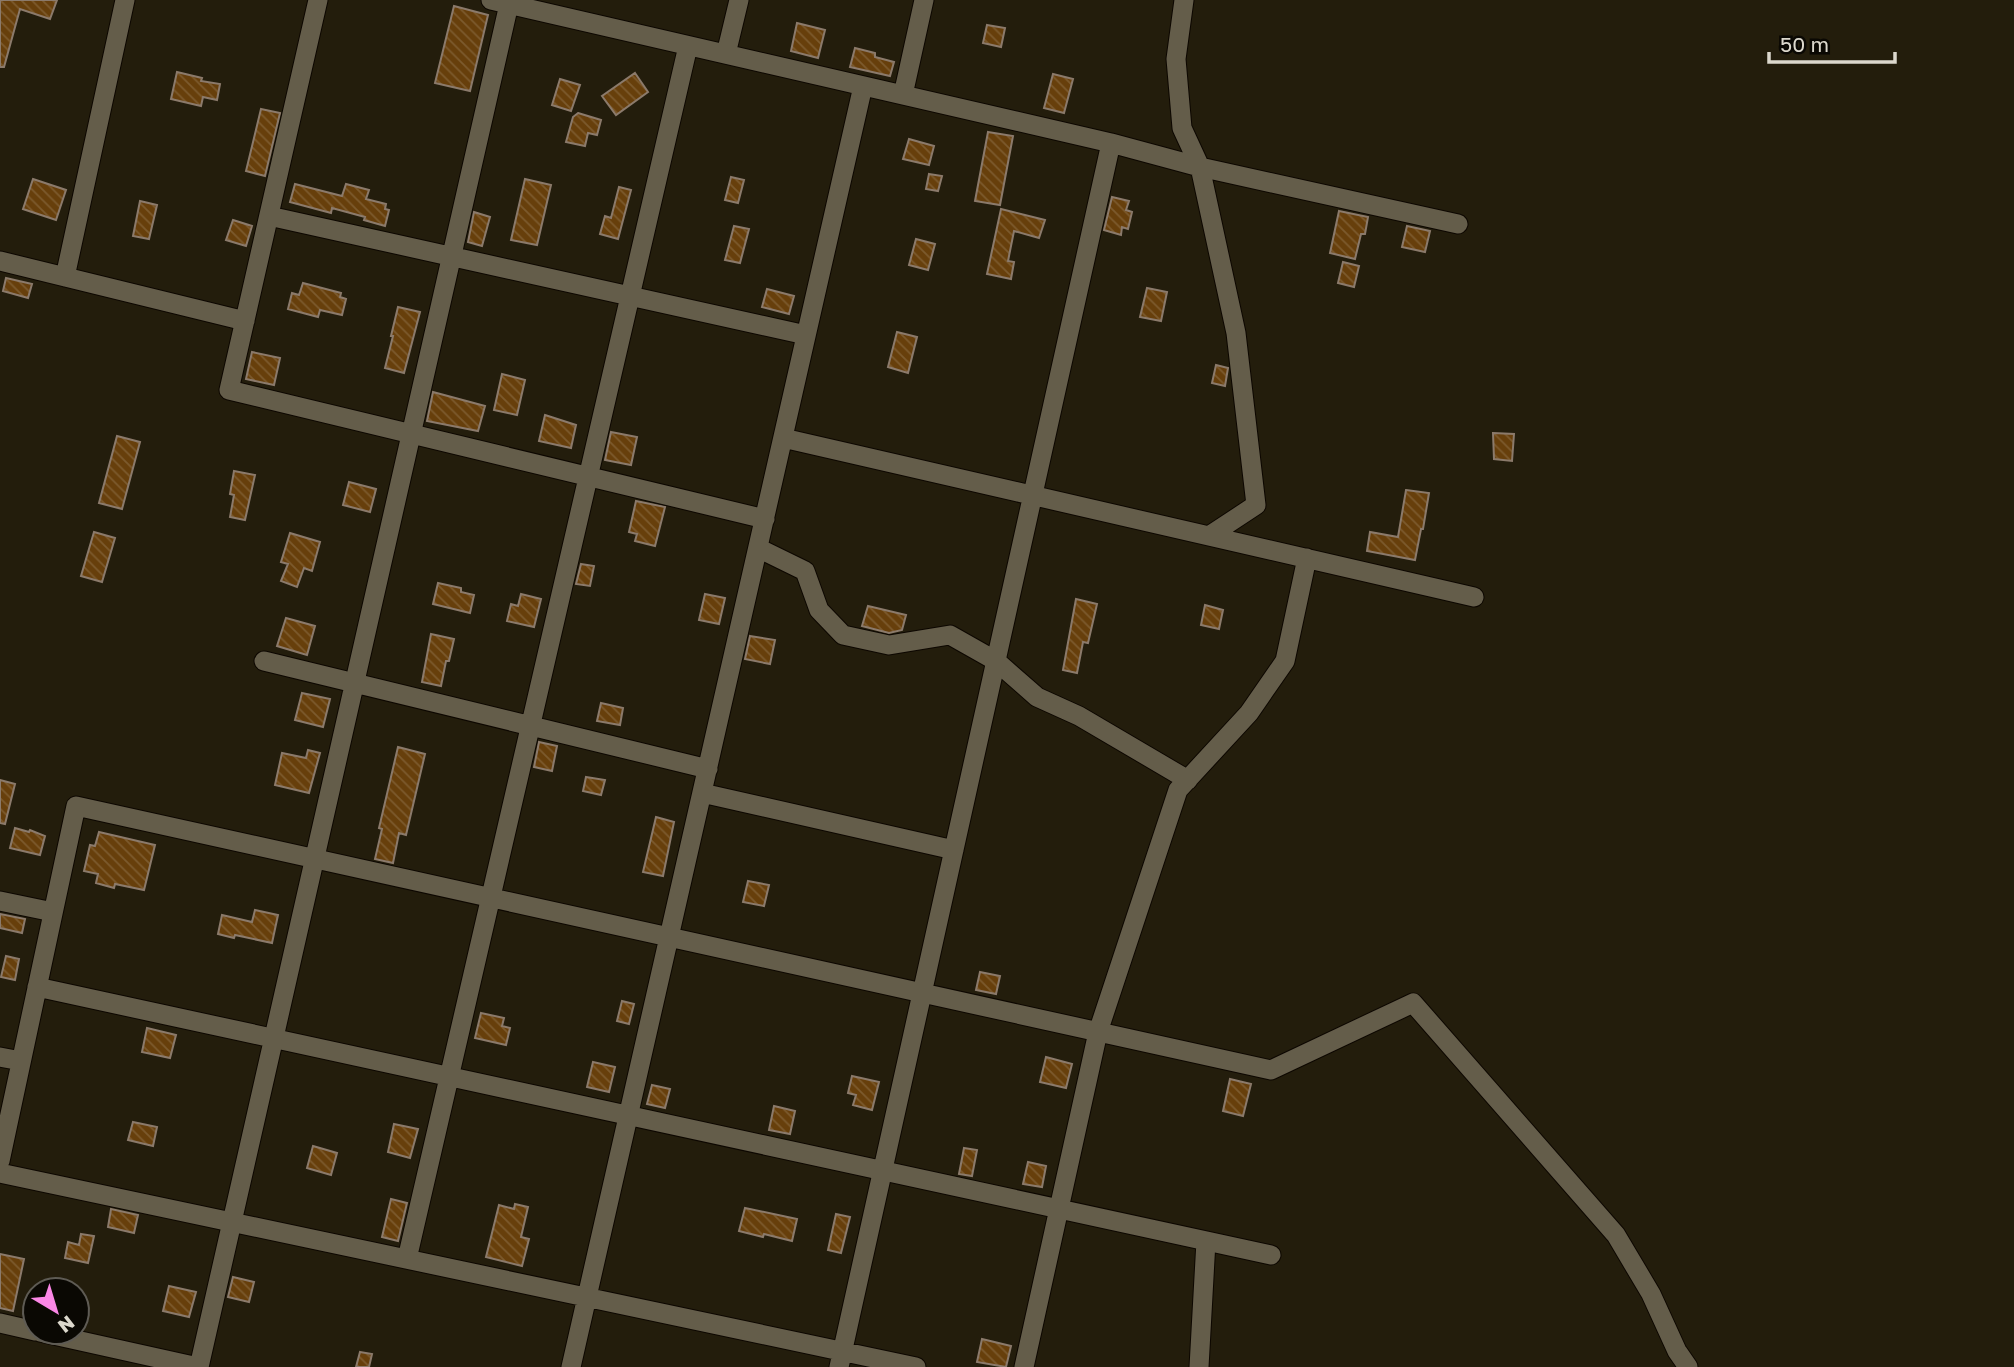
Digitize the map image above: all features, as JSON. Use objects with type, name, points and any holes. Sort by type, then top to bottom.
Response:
[{"type":"street","points":[[65,277],[125,0]]},
{"type":"street","points":[[318,0],[229,390],[765,519]]},
{"type":"street","points":[[726,54],[739,0]]},
{"type":"street","points":[[903,95],[924,0]]},
{"type":"street","points":[[1184,0],[1176,59],[1182,128],[1200,167],[1236,333],[1256,505],[1209,536]]},
{"type":"street","points":[[91,1343],[199,1367],[452,256],[500,2],[1111,143],[1200,167],[1458,224]]},
{"type":"street","points":[[407,1259],[688,46]]},
{"type":"street","points":[[572,1367],[863,86]]},
{"type":"street","points":[[841,1359],[1111,143]]},
{"type":"street","points":[[269,216],[806,335]]},
{"type":"street","points":[[0,261],[245,321]]},
{"type":"street","points":[[783,438],[1474,597]]},
{"type":"street","points":[[758,548],[805,571],[819,610],[843,635],[889,645],[950,635],[996,661],[1037,697],[1079,716],[1188,780]]},
{"type":"street","points":[[1024,1367],[1098,1032],[1178,790],[1249,713],[1285,661],[1307,558]]},
{"type":"street","points":[[264,661],[708,769]]},
{"type":"street","points":[[702,793],[954,850]]},
{"type":"street","points":[[0,1161],[76,806],[1271,1070],[1413,1003],[1616,1236],[1651,1294],[1677,1351],[1688,1367]]},
{"type":"street","points":[[0,901],[53,912]]},
{"type":"street","points":[[37,987],[1271,1255]]},
{"type":"street","points":[[0,1057],[21,1061]]},
{"type":"street","points":[[0,1173],[587,1297],[841,1359],[916,1367]]},
{"type":"street","points":[[1199,1367],[1206,1241]]},
{"type":"street","points":[[0,1323],[21,1327]]},
{"type":"building","points":[[0,0],[57,0],[50,19],[20,9],[4,67],[0,67]]},
{"type":"building","points":[[454,6],[488,15],[470,91],[435,83]]},
{"type":"building","points":[[797,23],[825,30],[818,58],[791,51]]},
{"type":"building","points":[[987,25],[1005,28],[1001,47],[983,43]]},
{"type":"building","points":[[855,48],[894,62],[890,76],[850,67]]},
{"type":"building","points":[[177,72],[202,78],[201,81],[220,84],[217,100],[203,97],[201,106],[171,99]]},
{"type":"building","points":[[635,73],[648,92],[616,115],[602,96]]},
{"type":"building","points":[[1053,74],[1073,79],[1064,113],[1044,108]]},
{"type":"building","points":[[560,79],[580,85],[571,111],[552,105]]},
{"type":"building","points":[[261,109],[280,113],[265,176],[246,171]]},
{"type":"building","points":[[578,113],[601,120],[597,135],[588,133],[585,146],[566,142],[573,117]]},
{"type":"building","points":[[988,132],[1013,136],[1000,205],[975,201]]},
{"type":"building","points":[[909,139],[934,146],[929,165],[903,159]]},
{"type":"building","points":[[929,174],[942,176],[938,191],[926,189]]},
{"type":"building","points":[[731,177],[744,180],[738,203],[725,200]]},
{"type":"building","points":[[33,179],[66,190],[56,220],[23,209]]},
{"type":"building","points":[[525,179],[551,185],[537,245],[511,240]]},
{"type":"building","points":[[295,184],[342,196],[346,184],[369,190],[366,199],[386,204],[385,209],[389,210],[385,226],[332,208],[331,213],[290,202]]},
{"type":"building","points":[[619,187],[631,190],[618,239],[600,234],[605,216],[611,218]]},
{"type":"building","points":[[1112,197],[1129,201],[1126,210],[1132,212],[1128,229],[1122,227],[1121,235],[1104,230]]},
{"type":"building","points":[[140,201],[157,205],[149,239],[133,236]]},
{"type":"building","points":[[1001,209],[1045,220],[1039,238],[1014,231],[1008,261],[1014,262],[1011,279],[987,274]]},
{"type":"building","points":[[1339,211],[1368,217],[1365,234],[1361,234],[1355,259],[1330,253]]},
{"type":"building","points":[[474,212],[490,217],[482,246],[468,242]]},
{"type":"building","points":[[233,220],[252,226],[246,246],[226,240]]},
{"type":"building","points":[[734,226],[749,229],[740,263],[725,260]]},
{"type":"building","points":[[1407,226],[1430,231],[1425,252],[1402,247]]},
{"type":"building","points":[[916,239],[935,244],[928,270],[909,265]]},
{"type":"building","points":[[1343,262],[1359,266],[1354,287],[1338,283]]},
{"type":"building","points":[[6,278],[32,284],[28,298],[3,291]]},
{"type":"building","points":[[303,283],[341,293],[340,297],[346,299],[342,315],[320,310],[318,317],[288,309],[292,293],[299,295]]},
{"type":"building","points":[[1147,288],[1167,292],[1161,321],[1140,317]]},
{"type":"building","points":[[767,289],[794,296],[789,314],[762,307]]},
{"type":"building","points":[[398,307],[420,312],[404,373],[385,368]]},
{"type":"building","points":[[897,332],[917,337],[908,373],[888,367]]},
{"type":"building","points":[[252,352],[280,358],[274,385],[246,379]]},
{"type":"building","points":[[1216,365],[1228,368],[1225,386],[1212,383]]},
{"type":"building","points":[[502,374],[525,380],[517,415],[494,410]]},
{"type":"building","points":[[433,392],[485,406],[478,431],[427,421]]},
{"type":"building","points":[[545,415],[576,425],[571,448],[539,441]]},
{"type":"building","points":[[611,432],[637,437],[631,465],[605,460]]},
{"type":"building","points":[[1493,433],[1514,434],[1512,461],[1494,459]]},
{"type":"building","points":[[117,436],[140,442],[122,509],[99,503]]},
{"type":"building","points":[[234,471],[255,475],[245,520],[230,517]]},
{"type":"building","points":[[349,482],[376,489],[370,512],[343,505]]},
{"type":"building","points":[[1406,490],[1429,493],[1415,560],[1367,551],[1370,532],[1398,537]]},
{"type":"building","points":[[636,501],[665,507],[655,546],[635,541],[637,534],[629,532]]},
{"type":"building","points":[[94,532],[115,538],[102,582],[81,576]]},
{"type":"building","points":[[290,533],[320,542],[312,571],[304,568],[297,587],[281,581],[288,564],[281,562]]},
{"type":"building","points":[[581,564],[594,566],[590,586],[576,584]]},
{"type":"building","points":[[438,583],[461,588],[461,592],[474,595],[470,613],[433,604]]},
{"type":"building","points":[[521,594],[541,599],[534,627],[507,621],[511,604],[518,606]]},
{"type":"building","points":[[705,594],[725,598],[719,624],[699,620]]},
{"type":"building","points":[[1076,599],[1097,604],[1088,643],[1083,642],[1077,673],[1063,670]]},
{"type":"building","points":[[1205,605],[1223,610],[1219,629],[1201,625]]},
{"type":"building","points":[[868,606],[906,615],[902,630],[889,633],[862,626]]},
{"type":"building","points":[[286,618],[315,626],[307,655],[277,646]]},
{"type":"building","points":[[431,634],[454,639],[441,686],[422,682]]},
{"type":"building","points":[[750,636],[775,640],[770,664],[745,659]]},
{"type":"building","points":[[302,693],[330,699],[323,727],[295,720]]},
{"type":"building","points":[[601,703],[623,708],[620,725],[597,721]]},
{"type":"building","points":[[539,742],[557,746],[552,771],[534,767]]},
{"type":"building","points":[[398,747],[425,754],[406,835],[399,833],[393,863],[375,859],[382,829],[379,828]]},
{"type":"building","points":[[308,750],[320,753],[309,793],[275,785],[282,753],[306,758]]},
{"type":"building","points":[[586,777],[605,780],[601,795],[583,791]]},
{"type":"building","points":[[0,780],[15,784],[5,824],[0,823]]},
{"type":"building","points":[[656,817],[674,822],[663,876],[643,872]]},
{"type":"building","points":[[15,828],[45,836],[40,855],[10,848]]},
{"type":"building","points":[[99,832],[155,845],[144,890],[115,884],[114,888],[96,883],[98,874],[84,871],[90,845],[95,846]]},
{"type":"building","points":[[748,881],[769,885],[764,906],[743,902]]},
{"type":"building","points":[[255,910],[278,915],[272,943],[218,934],[222,915],[252,922]]},
{"type":"building","points":[[0,914],[25,919],[22,933],[0,928]]},
{"type":"building","points":[[6,956],[19,959],[15,980],[1,977]]},
{"type":"building","points":[[980,972],[1000,976],[996,994],[976,990]]},
{"type":"building","points":[[622,1001],[634,1004],[629,1024],[617,1021]]},
{"type":"building","points":[[481,1013],[504,1018],[502,1026],[510,1028],[506,1045],[475,1038]]},
{"type":"building","points":[[147,1028],[176,1035],[170,1058],[142,1052]]},
{"type":"building","points":[[1046,1057],[1072,1064],[1066,1088],[1040,1082]]},
{"type":"building","points":[[593,1062],[615,1067],[609,1092],[587,1087]]},
{"type":"building","points":[[852,1076],[879,1082],[872,1110],[853,1105],[856,1095],[848,1093]]},
{"type":"building","points":[[1230,1079],[1251,1084],[1243,1116],[1223,1111]]},
{"type":"building","points":[[652,1085],[670,1089],[665,1108],[647,1104]]},
{"type":"building","points":[[774,1106],[795,1111],[790,1134],[769,1130]]},
{"type":"building","points":[[133,1122],[157,1127],[153,1146],[128,1140]]},
{"type":"building","points":[[394,1124],[418,1129],[410,1158],[388,1152]]},
{"type":"building","points":[[313,1146],[337,1153],[331,1175],[307,1168]]},
{"type":"building","points":[[964,1148],[977,1150],[972,1176],[959,1174]]},
{"type":"building","points":[[1028,1162],[1046,1166],[1042,1187],[1023,1184]]},
{"type":"building","points":[[391,1199],[407,1203],[398,1241],[382,1237]]},
{"type":"building","points":[[515,1204],[528,1207],[521,1237],[529,1239],[522,1266],[486,1257],[499,1205],[514,1209]]},
{"type":"building","points":[[745,1208],[797,1219],[792,1241],[739,1231]]},
{"type":"building","points":[[111,1209],[138,1215],[134,1233],[108,1227]]},
{"type":"building","points":[[836,1214],[850,1217],[841,1253],[828,1250]]},
{"type":"building","points":[[81,1234],[94,1236],[88,1263],[65,1258],[68,1242],[79,1245]]},
{"type":"building","points":[[0,1254],[24,1259],[13,1311],[0,1308]]},
{"type":"building","points":[[233,1277],[254,1282],[249,1302],[228,1297]]},
{"type":"building","points":[[169,1286],[196,1292],[189,1317],[163,1311]]},
{"type":"building","points":[[982,1339],[1011,1346],[1006,1367],[977,1362]]},
{"type":"building","points":[[360,1352],[372,1354],[369,1367],[356,1367]]}]
